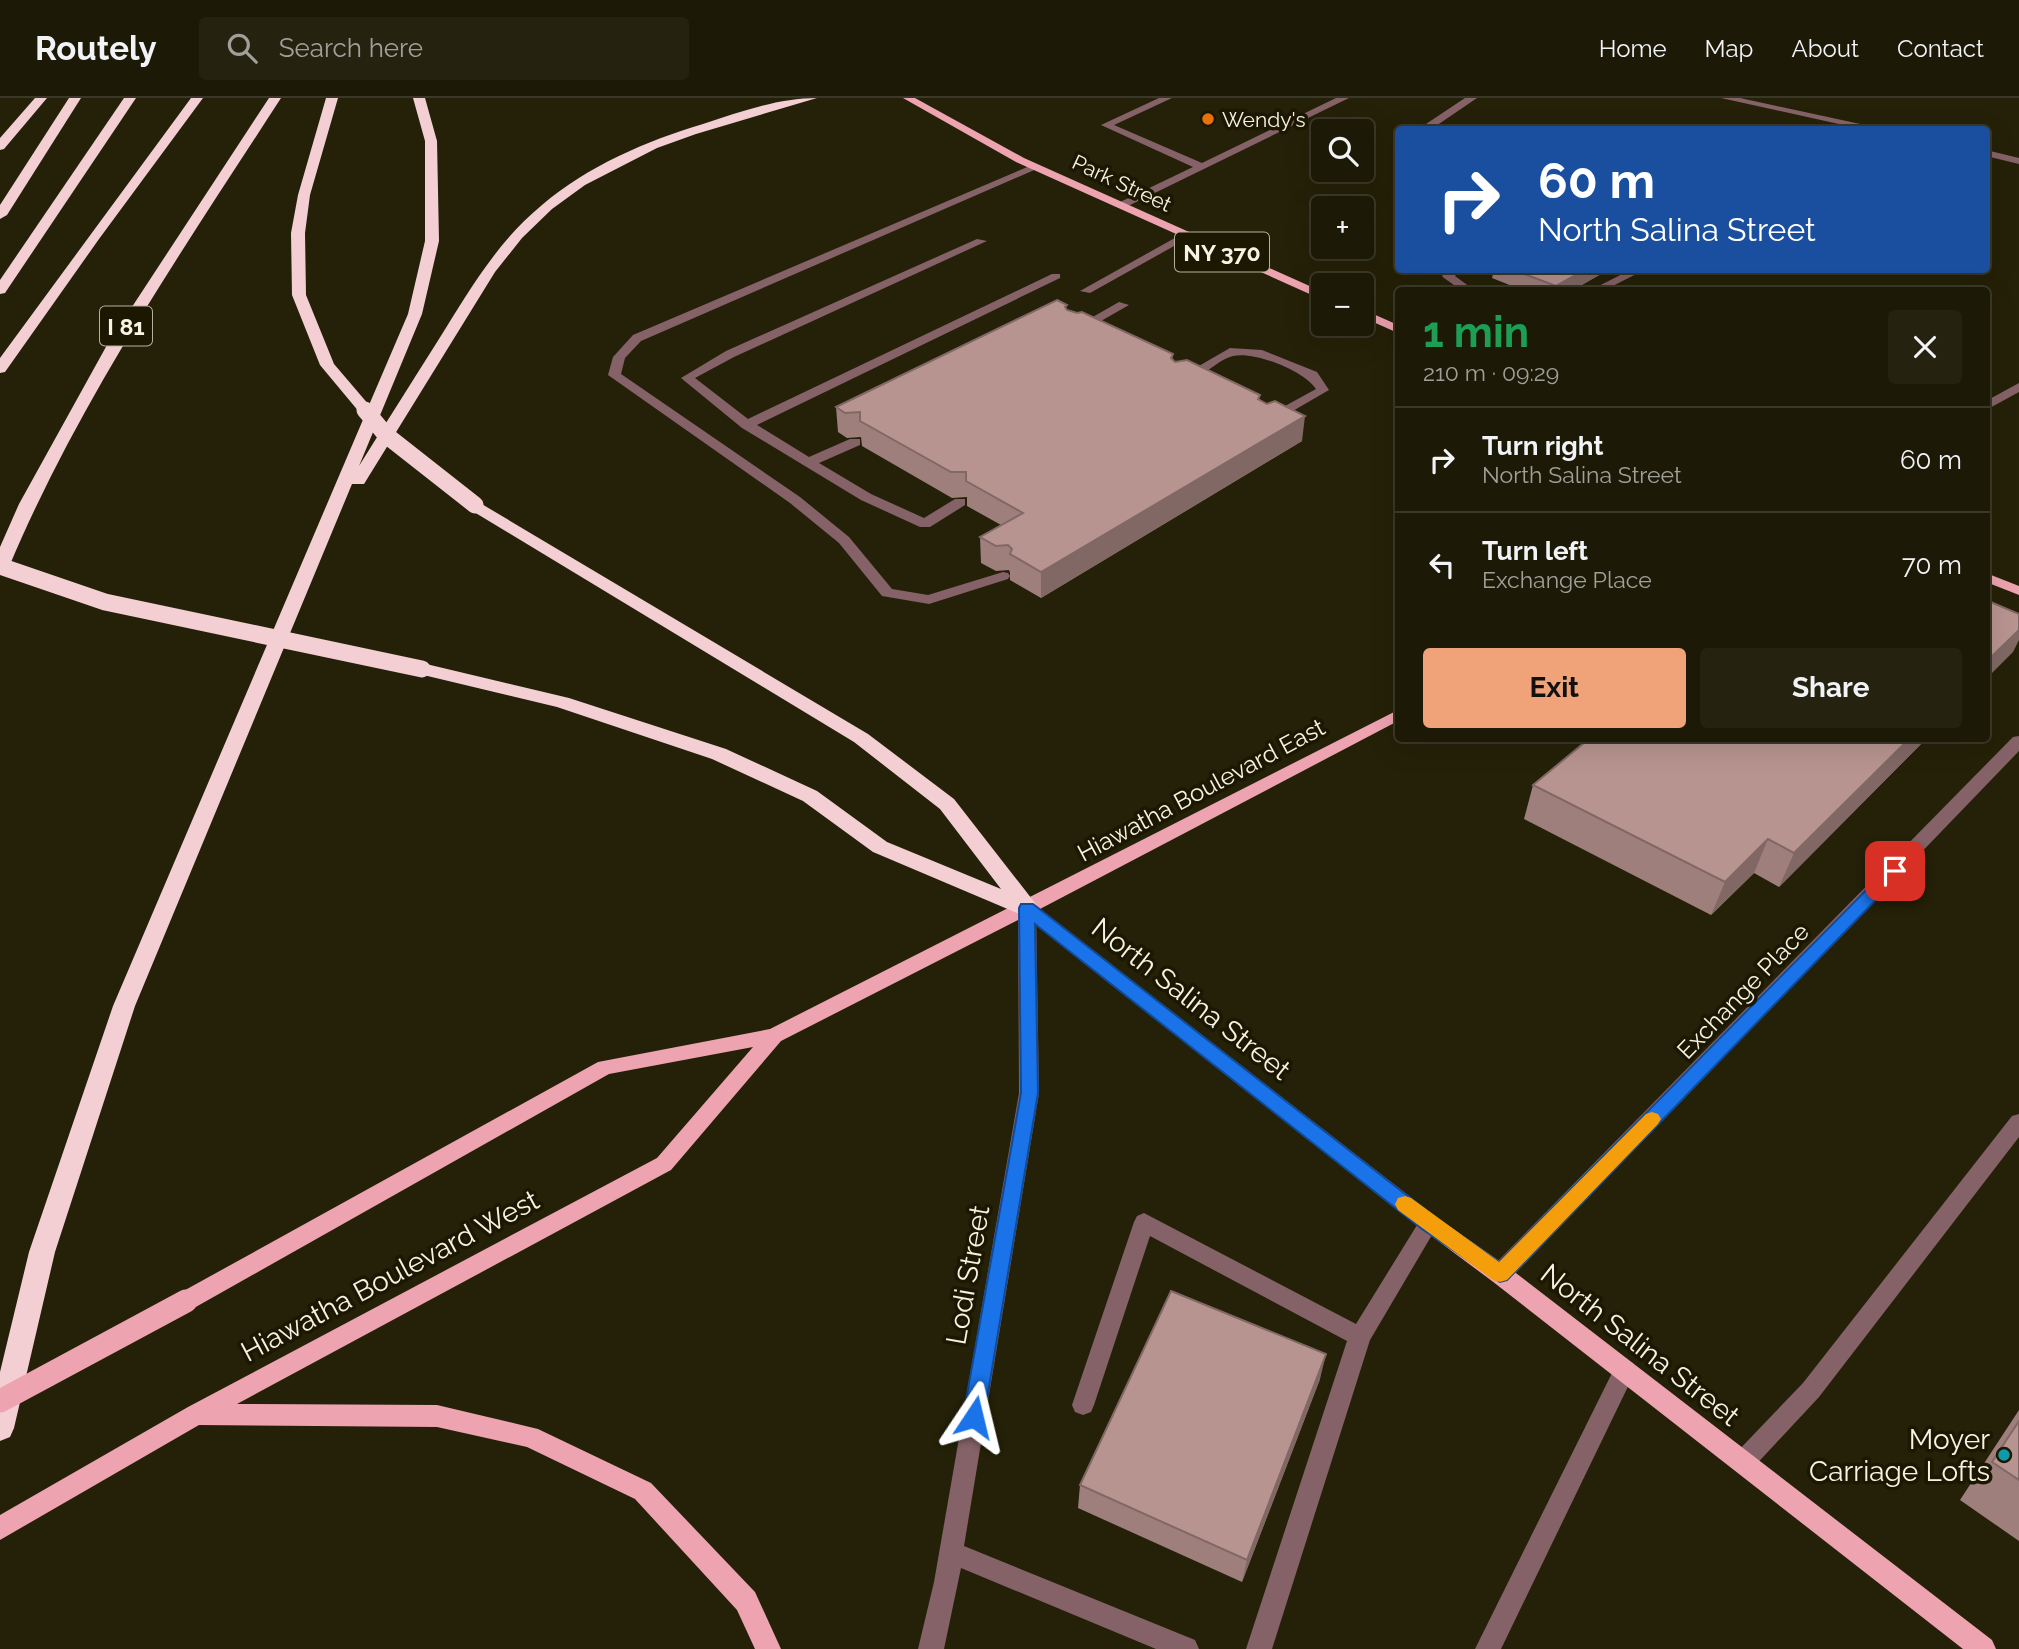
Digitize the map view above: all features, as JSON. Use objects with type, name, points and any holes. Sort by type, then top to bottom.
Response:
[{"type":"highway","points":[[0,146],[41,98]]},
{"type":"highway","points":[[0,215],[75,98]]},
{"type":"highway","points":[[0,290],[130,98]]},
{"type":"highway","points":[[0,369],[94,236],[197,98]]},
{"type":"highway","name":"I 81","points":[[0,566],[27,504],[114,345],[275,98]]},
{"type":"highway","points":[[332,98],[304,195],[299,233],[299,295],[327,365],[386,435],[475,505],[861,738],[947,804],[1027,908]]},
{"type":"highway","points":[[0,1428],[42,1252],[124,1006],[415,314],[432,241],[431,141],[419,98]]},
{"type":"highway","points":[[322,539],[482,281],[517,235],[553,202],[587,178],[622,159],[677,136],[811,98]]},
{"type":"highway","points":[[0,566],[105,602],[422,669],[562,702],[719,754],[810,796],[880,847],[1027,908]]},
{"type":"main road","name":"Park Street","points":[[908,98],[1036,167],[1311,291]]},
{"type":"main road","points":[[1374,318],[1395,328]]},
{"type":"main road","points":[[1990,579],[2019,591]]},
{"type":"main road","name":"Hiawatha Boulevard East","points":[[1027,908],[1395,717]]},
{"type":"main road","name":"Hiawatha Boulevard West","points":[[0,1401],[186,1301],[605,1067],[774,1036],[1027,908]]},
{"type":"main road","name":"North Salina Street","points":[[1027,908],[1429,1223],[1625,1370],[1983,1649]]},
{"type":"main road","name":"Hiawatha Boulevard West","points":[[0,1528],[196,1414],[664,1164],[774,1036]]},
{"type":"main road","points":[[196,1414],[437,1416],[530,1437],[643,1491],[746,1601],[768,1649]]},
{"type":"street","points":[[1167,98],[1105,125],[1202,167]]},
{"type":"street","points":[[1122,205],[1344,98]]},
{"type":"street","points":[[1428,126],[1472,98]]},
{"type":"street","points":[[1726,98],[1863,126]]},
{"type":"street","points":[[1990,154],[2019,161]]},
{"type":"street","points":[[1003,576],[929,600],[887,593],[844,540],[795,500],[614,375],[619,357],[637,338],[1036,167]]},
{"type":"street","points":[[1086,291],[1186,236]]},
{"type":"street","points":[[960,502],[925,524],[866,497],[747,425],[687,378],[730,354],[981,241]]},
{"type":"street","points":[[1451,273],[1448,276],[1464,287]]},
{"type":"street","points":[[1603,287],[1632,273]]},
{"type":"street","points":[[747,425],[1056,276]]},
{"type":"street","points":[[1073,332],[1123,305]]},
{"type":"street","points":[[1177,381],[1230,352],[1258,354],[1313,375],[1323,390],[1265,423]]},
{"type":"street","points":[[1990,404],[2019,387]]},
{"type":"street","points":[[809,462],[855,442]]},
{"type":"street","name":"Exchange Place","points":[[1500,1274],[2019,741]]},
{"type":"street","name":"Lodi Street","points":[[931,1649],[951,1552],[1030,1093],[1027,908]]},
{"type":"street","points":[[1743,1462],[1811,1390],[2019,1122]]},
{"type":"street","points":[[1083,1405],[1144,1222],[1360,1336]]},
{"type":"street","points":[[1259,1649],[1360,1336],[1429,1223]]},
{"type":"street","points":[[1488,1649],[1625,1370]]},
{"type":"street","points":[[951,1552],[1186,1649]]},
{"type":"building","points":[[1522,273],[1580,273],[1556,286]]},
{"type":"building","points":[[1057,300],[1067,305],[1067,310],[1082,312],[1173,354],[1171,358],[1175,362],[1187,360],[1260,395],[1258,399],[1267,404],[1275,401],[1305,416],[1041,572],[1010,554],[1012,549],[1008,545],[996,546],[980,537],[1023,513],[966,481],[966,472],[951,472],[860,421],[860,412],[845,413],[836,407]]},
{"type":"building","points":[[1990,602],[2019,614],[2019,630],[1990,658]]},
{"type":"building","points":[[1585,742],[1906,742],[1794,853],[1768,839],[1725,882],[1533,785]]},
{"type":"building","points":[[1171,1291],[1326,1354],[1247,1560],[1080,1485]]},
{"type":"building","points":[[2019,1421],[2019,1480],[1992,1462]]},
{"type":"slow traffic","points":[[1405,1204],[1500,1274],[1652,1119]]},
{"type":"place","name":"Wendy's","points":[[1208,119]]},
{"type":"place","name":"Moyer Carriage Lofts","points":[[2004,1455]]},
{"type":"route","points":[[974,1417],[1030,1093],[1027,908],[1429,1223],[1500,1274],[1895,871]]}]
